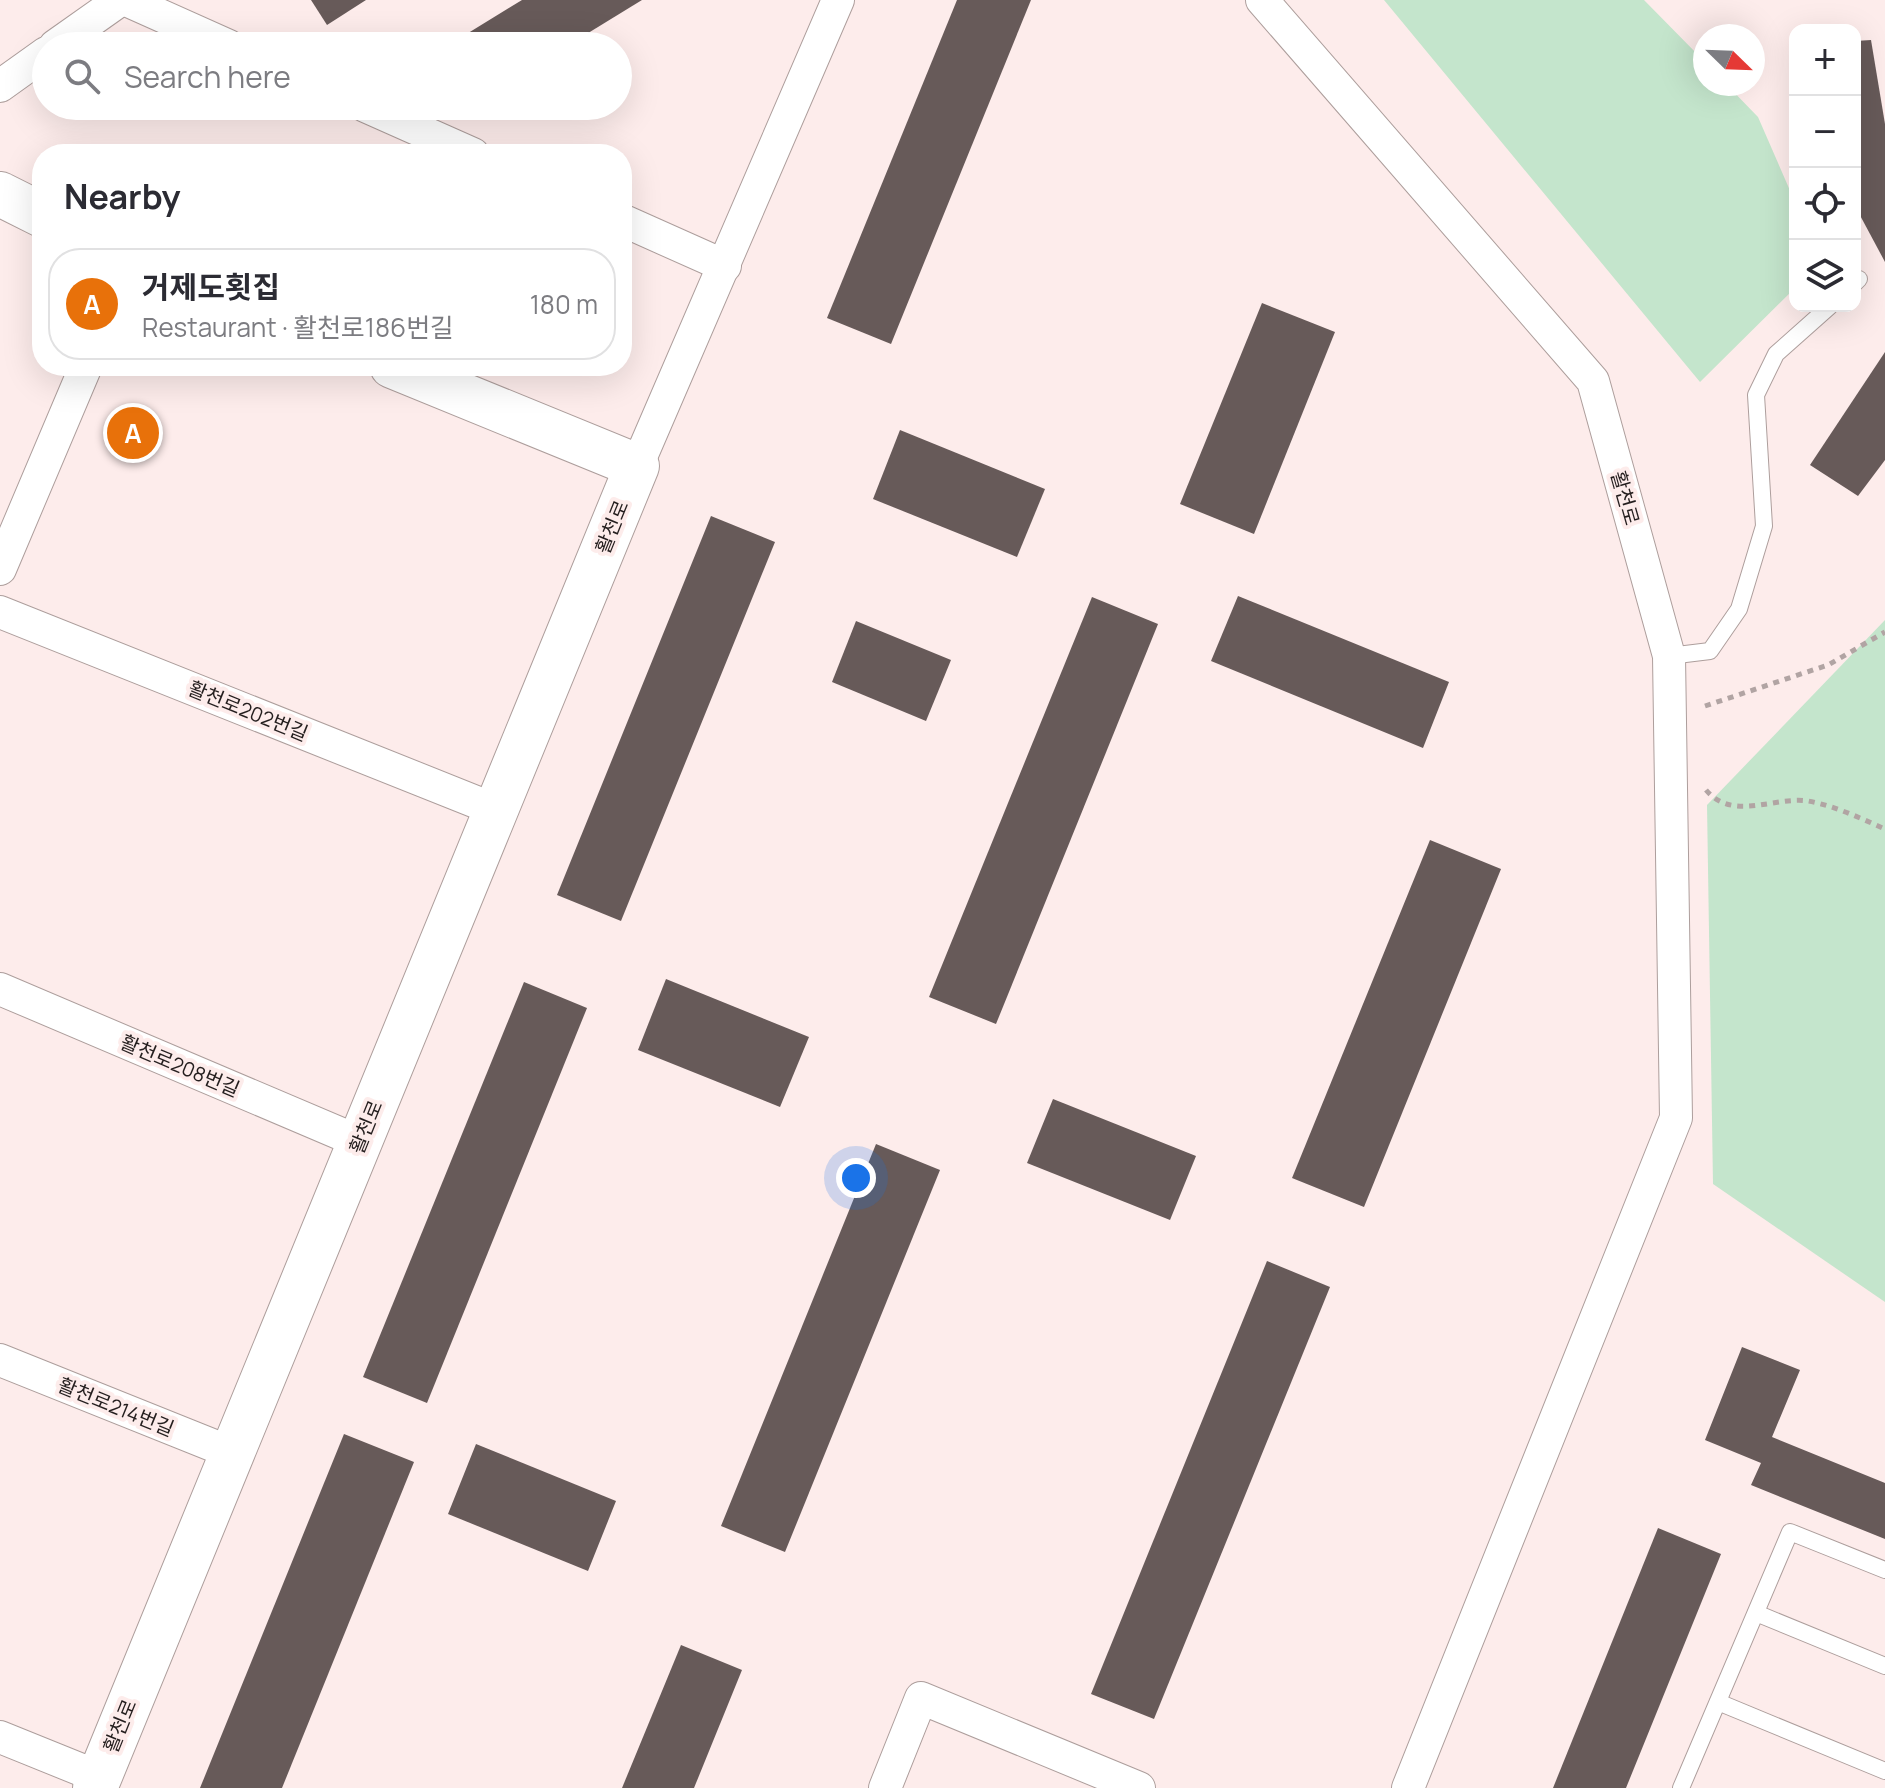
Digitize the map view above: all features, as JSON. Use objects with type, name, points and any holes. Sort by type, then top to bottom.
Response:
[{"type":"street","points":[[76,32],[123,0],[197,32]]},
{"type":"street","name":"활천로","points":[[97,1782],[637,466],[838,0]]},
{"type":"street","name":"활천로","points":[[1262,0],[1593,381],[1669,656],[1676,1118],[1408,1788]]},
{"type":"street","points":[[0,86],[32,63]]},
{"type":"street","points":[[396,120],[450,144]]},
{"type":"street","points":[[0,194],[32,210]]},
{"type":"street","points":[[632,224],[725,266]]},
{"type":"street","points":[[0,569],[82,376]]},
{"type":"street","points":[[416,376],[637,466]]},
{"type":"street","name":"활천로202번길","points":[[0,612],[496,810]]},
{"type":"street","name":"활천로208번길","points":[[0,989],[360,1142]]},
{"type":"street","name":"활천로214번길","points":[[0,1360],[232,1453]]},
{"type":"street","points":[[885,1788],[921,1698],[1139,1788]]},
{"type":"street","points":[[0,1737],[97,1782]]},
{"type":"lane","points":[[1669,656],[1710,651],[1739,609],[1764,526],[1756,395],[1776,354],[1823,312]]},
{"type":"lane","points":[[1681,1788],[1790,1532],[1885,1570]]},
{"type":"lane","points":[[1756,1613],[1885,1666]]},
{"type":"lane","points":[[1718,1702],[1885,1771]]},
{"type":"path","points":[[1885,632],[1828,665],[1685,712],[1671,746],[1711,796],[1736,807],[1804,800],[1835,807],[1885,829]]},
{"type":"green space","points":[[1384,0],[1644,0],[1693,50],[1693,96],[1738,96],[1758,117],[1789,188],[1789,294],[1700,382]]},
{"type":"green space","points":[[1885,620],[1885,1302],[1713,1184],[1707,805]]},
{"type":"building","points":[[311,0],[366,0],[327,25]]},
{"type":"building","points":[[522,0],[642,0],[590,32],[470,32]]},
{"type":"building","points":[[957,0],[1031,0],[891,344],[827,318]]},
{"type":"building","points":[[1871,40],[1885,124],[1885,262],[1861,217],[1861,41]]},
{"type":"building","points":[[1262,303],[1335,332],[1254,534],[1180,504]]},
{"type":"building","points":[[1885,352],[1885,460],[1858,496],[1810,465]]},
{"type":"building","points":[[900,430],[1045,489],[1017,557],[873,499]]},
{"type":"building","points":[[711,516],[775,542],[621,921],[557,895]]},
{"type":"building","points":[[1238,596],[1449,682],[1423,748],[1211,661]]},
{"type":"building","points":[[1092,597],[1158,624],[996,1024],[929,997]]},
{"type":"building","points":[[856,621],[951,660],[926,721],[832,682]]},
{"type":"building","points":[[1430,840],[1501,869],[1364,1207],[1292,1178]]},
{"type":"building","points":[[666,979],[809,1037],[780,1107],[638,1050]]},
{"type":"building","points":[[524,982],[587,1008],[427,1403],[363,1377]]},
{"type":"building","points":[[1053,1099],[1196,1156],[1170,1220],[1027,1163]]},
{"type":"building","points":[[876,1144],[940,1170],[785,1552],[721,1526]]},
{"type":"building","points":[[1267,1261],[1330,1287],[1154,1719],[1091,1694]]},
{"type":"building","points":[[1742,1347],[1800,1370],[1772,1437],[1885,1483],[1885,1539],[1751,1485],[1761,1463],[1705,1440]]},
{"type":"building","points":[[344,1434],[414,1462],[282,1788],[200,1788]]},
{"type":"building","points":[[476,1444],[616,1501],[588,1571],[448,1514]]},
{"type":"building","points":[[1658,1528],[1721,1554],[1626,1788],[1553,1788]]},
{"type":"building","points":[[681,1645],[742,1670],[694,1788],[622,1788]]},
{"type":"place","name":"거제도횟집","points":[[133,433]]}]
